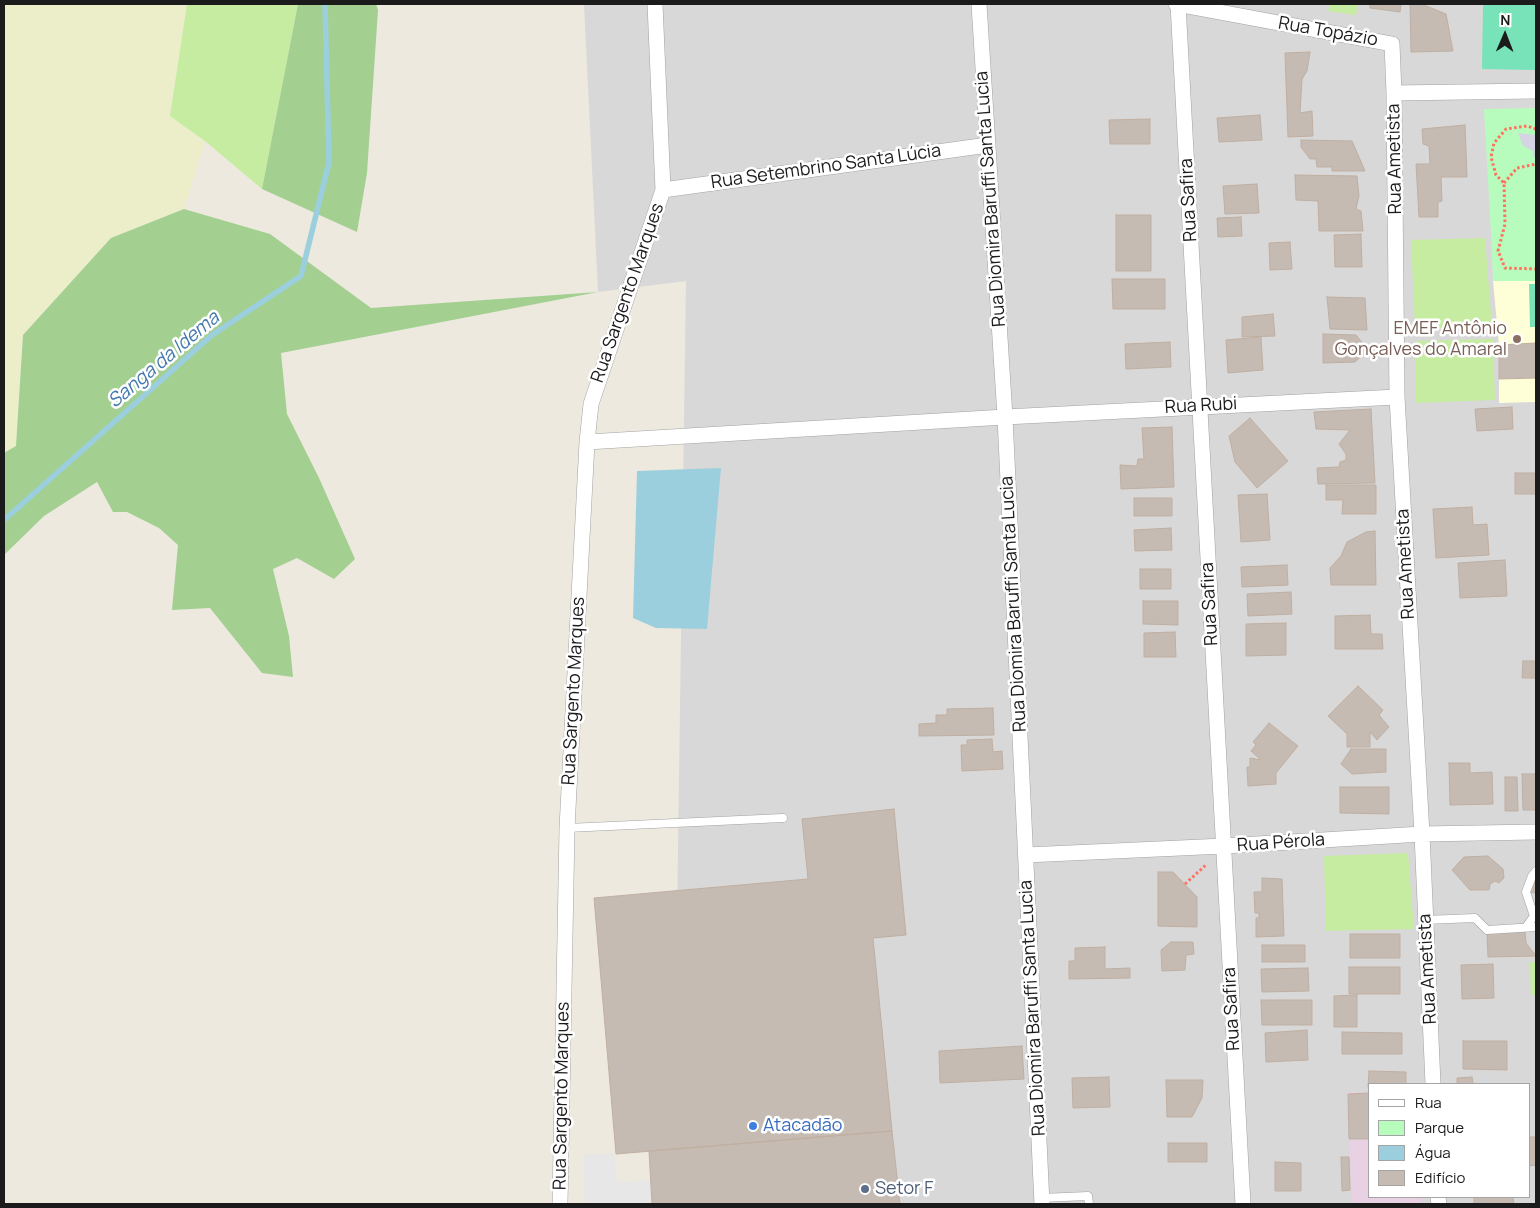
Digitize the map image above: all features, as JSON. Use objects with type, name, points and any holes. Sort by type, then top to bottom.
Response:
[{"type":"street","points":[[655,4],[664,190]]},
{"type":"street","name":"Rua Diomira Baruffi Santa Lucia","points":[[979,4],[1005,417],[1042,1201]]},
{"type":"street","name":"Rua Topázio","points":[[1177,4],[1392,44]]},
{"type":"street","name":"Rua Safira","points":[[1177,4],[1243,1204]]},
{"type":"street","name":"Rua Ametista","points":[[1392,44],[1397,397],[1422,834],[1433,1083]]},
{"type":"street","points":[[1394,93],[1536,91]]},
{"type":"street","name":"Rua Setembrino Santa Lúcia","points":[[664,190],[988,145]]},
{"type":"street","name":"Rua Sargento Marques","points":[[560,1204],[567,828],[587,442],[591,404],[664,190]]},
{"type":"street","name":"Rua Rubi","points":[[587,442],[1200,406],[1397,397]]},
{"type":"street","name":"Rua Pérola","points":[[1026,855],[1422,834],[1536,832]]},
{"type":"lane","points":[[567,828],[783,818]]},
{"type":"lane","points":[[1526,927],[1534,916],[1526,892],[1536,871]]},
{"type":"lane","points":[[1425,920],[1475,918],[1487,930],[1536,927]]},
{"type":"lane","points":[[1042,1201],[1088,1196],[1089,1204]]},
{"type":"path","points":[[1504,183],[1496,175],[1491,157],[1494,142],[1506,129],[1527,126],[1536,129]]},
{"type":"path","points":[[1536,164],[1517,168],[1504,183],[1505,224],[1498,251],[1505,268],[1536,269]]},
{"type":"path","points":[[1185,884],[1208,864]]},
{"type":"shaded area","points":[[4,4],[187,4],[170,116],[205,141],[184,209],[111,238],[23,335],[16,446],[4,453]]},
{"type":"shaded area","points":[[584,4],[1536,4],[1536,1204],[673,1204],[686,281],[598,292]]},
{"type":"shaded area","points":[[1518,133],[1536,135],[1536,157],[1533,157],[1533,151],[1523,146]]},
{"type":"shaded area","name":"EMEF Antônio Gonçalves do Amaral","points":[[1493,281],[1536,281],[1536,402],[1499,403],[1499,345]]},
{"type":"shaded area","points":[[1347,1092],[1368,1092],[1368,1198],[1421,1198],[1421,1204],[1352,1204]]},
{"type":"shaded area","points":[[614,1153],[617,1183],[895,1157],[899,1204],[585,1204],[583,1155]]},
{"type":"green space","points":[[187,4],[298,4],[262,189],[205,141],[170,116]]},
{"type":"green space","points":[[298,4],[376,4],[378,10],[367,173],[357,232],[262,189]]},
{"type":"green space","points":[[1330,4],[1358,4],[1356,15],[1328,11]]},
{"type":"green space","points":[[1483,4],[1536,4],[1536,70],[1482,69]]},
{"type":"green space","points":[[1536,108],[1536,281],[1493,281],[1484,109]]},
{"type":"green space","points":[[184,209],[270,234],[371,308],[598,292],[281,353],[287,414],[319,478],[355,559],[334,579],[297,558],[273,569],[289,636],[293,677],[262,673],[210,608],[172,610],[178,545],[159,528],[127,512],[113,512],[97,482],[44,516],[4,555],[4,453],[16,446],[23,335],[111,238]]},
{"type":"green space","points":[[1485,238],[1492,327],[1415,329],[1411,240]]},
{"type":"green space","points":[[1529,284],[1536,284],[1536,327],[1530,327]]},
{"type":"green space","points":[[1493,339],[1495,400],[1416,403],[1415,341]]},
{"type":"green space","points":[[1408,853],[1414,929],[1326,931],[1324,856]]},
{"type":"green space","points":[[1530,962],[1536,962],[1536,995],[1531,995]]},
{"type":"water","points":[[721,468],[707,629],[656,628],[633,618],[637,471]]},
{"type":"building","points":[[1370,4],[1401,4],[1400,12],[1370,8]]},
{"type":"building","points":[[1410,4],[1421,4],[1446,14],[1453,51],[1411,52]]},
{"type":"building","points":[[1310,52],[1307,71],[1302,79],[1300,113],[1312,111],[1313,136],[1288,137],[1285,53]]},
{"type":"building","points":[[1260,115],[1262,140],[1219,142],[1217,118]]},
{"type":"building","points":[[1150,119],[1150,144],[1110,144],[1109,120]]},
{"type":"building","points":[[1465,125],[1467,177],[1441,177],[1442,201],[1438,202],[1438,217],[1419,217],[1416,164],[1430,164],[1429,146],[1423,144],[1422,129]]},
{"type":"building","points":[[1301,140],[1352,141],[1365,171],[1332,171],[1332,167],[1317,167],[1316,159],[1310,159],[1301,147]]},
{"type":"building","points":[[1295,175],[1357,176],[1359,196],[1356,209],[1361,211],[1363,231],[1319,231],[1318,201],[1296,200]]},
{"type":"building","points":[[1257,184],[1259,213],[1225,214],[1223,186]]},
{"type":"building","points":[[1116,215],[1151,215],[1151,271],[1116,271]]},
{"type":"building","points":[[1241,217],[1242,236],[1218,237],[1217,218]]},
{"type":"building","points":[[1361,234],[1362,267],[1335,267],[1334,235]]},
{"type":"building","points":[[1290,242],[1292,269],[1270,270],[1269,243]]},
{"type":"building","points":[[1112,279],[1165,279],[1165,309],[1113,309]]},
{"type":"building","points":[[1327,297],[1365,298],[1367,330],[1330,329]]},
{"type":"building","points":[[1273,314],[1275,336],[1242,337],[1242,317]]},
{"type":"building","points":[[1323,334],[1356,335],[1368,350],[1355,362],[1323,363]]},
{"type":"building","points":[[1261,337],[1263,370],[1228,373],[1226,340]]},
{"type":"building","points":[[1170,342],[1171,367],[1126,369],[1125,344]]},
{"type":"building","points":[[1536,343],[1536,378],[1499,379],[1499,345]]},
{"type":"building","points":[[1512,407],[1513,429],[1477,431],[1475,409]]},
{"type":"building","points":[[1371,409],[1375,483],[1318,484],[1317,468],[1339,467],[1340,462],[1346,460],[1346,454],[1339,444],[1350,430],[1316,429],[1314,412]]},
{"type":"building","points":[[1250,418],[1288,461],[1257,488],[1235,462],[1229,436]]},
{"type":"building","points":[[1172,427],[1174,487],[1121,489],[1120,465],[1137,466],[1138,459],[1144,459],[1142,428]]},
{"type":"building","points":[[1515,473],[1536,473],[1536,494],[1515,494]]},
{"type":"building","points":[[1326,485],[1376,485],[1376,514],[1342,514],[1343,500],[1326,500]]},
{"type":"building","points":[[1267,494],[1270,540],[1241,542],[1238,495]]},
{"type":"building","points":[[1134,498],[1172,498],[1172,516],[1134,516]]},
{"type":"building","points":[[1472,507],[1473,525],[1487,524],[1489,555],[1436,558],[1433,509]]},
{"type":"building","points":[[1171,528],[1172,550],[1135,551],[1134,530]]},
{"type":"building","points":[[1375,531],[1376,585],[1331,585],[1330,568],[1341,556],[1347,542],[1366,532]]},
{"type":"building","points":[[1505,560],[1507,596],[1460,598],[1458,563]]},
{"type":"building","points":[[1287,565],[1288,585],[1242,587],[1241,567]]},
{"type":"building","points":[[1140,569],[1171,569],[1171,589],[1140,589]]},
{"type":"building","points":[[1291,592],[1292,614],[1248,616],[1247,594]]},
{"type":"building","points":[[1143,601],[1178,601],[1178,625],[1143,624]]},
{"type":"building","points":[[1370,615],[1371,634],[1382,634],[1383,649],[1335,649],[1335,616]]},
{"type":"building","points":[[1286,623],[1286,655],[1246,656],[1246,624]]},
{"type":"building","points":[[1175,632],[1176,657],[1144,657],[1144,633]]},
{"type":"building","points":[[1523,661],[1536,661],[1536,678],[1522,678]]},
{"type":"building","points":[[1358,686],[1383,710],[1379,715],[1389,727],[1377,740],[1370,732],[1370,747],[1347,747],[1347,734],[1328,716]]},
{"type":"building","points":[[993,708],[994,735],[919,736],[919,724],[936,723],[936,715],[947,715],[947,709]]},
{"type":"building","points":[[1269,723],[1298,746],[1276,773],[1276,784],[1248,786],[1247,767],[1250,767],[1250,758],[1261,760],[1251,751],[1256,745],[1253,742]]},
{"type":"building","points":[[992,739],[993,752],[1002,751],[1003,769],[962,771],[961,745],[967,745],[967,740]]},
{"type":"building","points":[[1351,749],[1386,749],[1386,772],[1352,774],[1341,764]]},
{"type":"building","points":[[1449,763],[1470,763],[1470,773],[1492,772],[1493,804],[1450,805]]},
{"type":"building","points":[[1522,774],[1536,774],[1536,810],[1523,810]]},
{"type":"building","points":[[1505,777],[1517,777],[1518,811],[1505,811]]},
{"type":"building","points":[[1340,787],[1389,787],[1389,814],[1340,813]]},
{"type":"building","points":[[894,809],[906,935],[873,938],[892,1131],[616,1154],[594,898],[808,879],[802,819]]},
{"type":"building","points":[[1488,856],[1503,869],[1504,878],[1499,883],[1495,881],[1490,884],[1489,890],[1470,890],[1452,870],[1464,857]]},
{"type":"building","points":[[1158,872],[1173,872],[1197,897],[1197,927],[1158,926]]},
{"type":"building","points":[[1536,875],[1536,893],[1528,892]]},
{"type":"building","points":[[1262,878],[1282,879],[1284,936],[1256,937],[1256,918],[1259,918],[1259,913],[1255,913],[1254,892],[1262,892]]},
{"type":"building","points":[[1525,931],[1526,943],[1536,956],[1488,957],[1487,933]]},
{"type":"building","points":[[1350,934],[1400,934],[1400,958],[1350,958]]},
{"type":"building","points":[[1171,942],[1193,942],[1194,954],[1186,955],[1185,970],[1162,971],[1161,950]]},
{"type":"building","points":[[1262,945],[1305,945],[1305,962],[1262,962]]},
{"type":"building","points":[[1105,947],[1105,969],[1130,968],[1130,978],[1069,979],[1069,961],[1075,961],[1075,948]]},
{"type":"building","points":[[1493,964],[1494,998],[1462,999],[1461,965]]},
{"type":"building","points":[[1349,967],[1400,967],[1400,994],[1349,994]]},
{"type":"building","points":[[1308,968],[1309,991],[1262,992],[1261,969]]},
{"type":"building","points":[[1357,995],[1357,1027],[1334,1027],[1334,996]]},
{"type":"building","points":[[1261,1000],[1312,1000],[1312,1025],[1262,1025]]},
{"type":"building","points":[[1307,1030],[1308,1060],[1266,1062],[1265,1033]]},
{"type":"building","points":[[1342,1032],[1402,1033],[1402,1054],[1342,1054]]},
{"type":"building","points":[[1463,1041],[1507,1041],[1507,1070],[1463,1069]]},
{"type":"building","points":[[1022,1046],[1024,1079],[940,1083],[939,1051]]},
{"type":"building","points":[[1369,1071],[1406,1072],[1406,1083],[1368,1083]]},
{"type":"building","points":[[1109,1077],[1110,1107],[1073,1108],[1072,1078]]},
{"type":"building","points":[[1472,1077],[1473,1083],[1457,1083],[1457,1078]]},
{"type":"building","points":[[1166,1080],[1203,1080],[1202,1098],[1192,1117],[1167,1117]]},
{"type":"building","points":[[1368,1093],[1368,1139],[1349,1139],[1348,1094]]},
{"type":"building","points":[[892,1131],[900,1204],[652,1204],[649,1151]]},
{"type":"building","points":[[1530,1137],[1536,1137],[1536,1165],[1530,1166]]},
{"type":"building","points":[[1168,1143],[1207,1143],[1207,1162],[1168,1162]]},
{"type":"building","points":[[1341,1157],[1349,1157],[1350,1190],[1342,1191]]},
{"type":"building","points":[[1275,1162],[1301,1163],[1301,1191],[1275,1191]]},
{"type":"building","points":[[1474,1198],[1513,1198],[1514,1204],[1474,1204]]},
{"type":"waterway","name":"Sanga da Idema","points":[[4,520],[212,335],[301,276],[329,162],[325,4]]},
{"type":"place","name":"EMEF Antônio Gonçalves do Amaral","points":[[1517,339]]},
{"type":"place","name":"Atacadão","points":[[753,1126]]},
{"type":"place","name":"Setor F","points":[[865,1189]]}]
